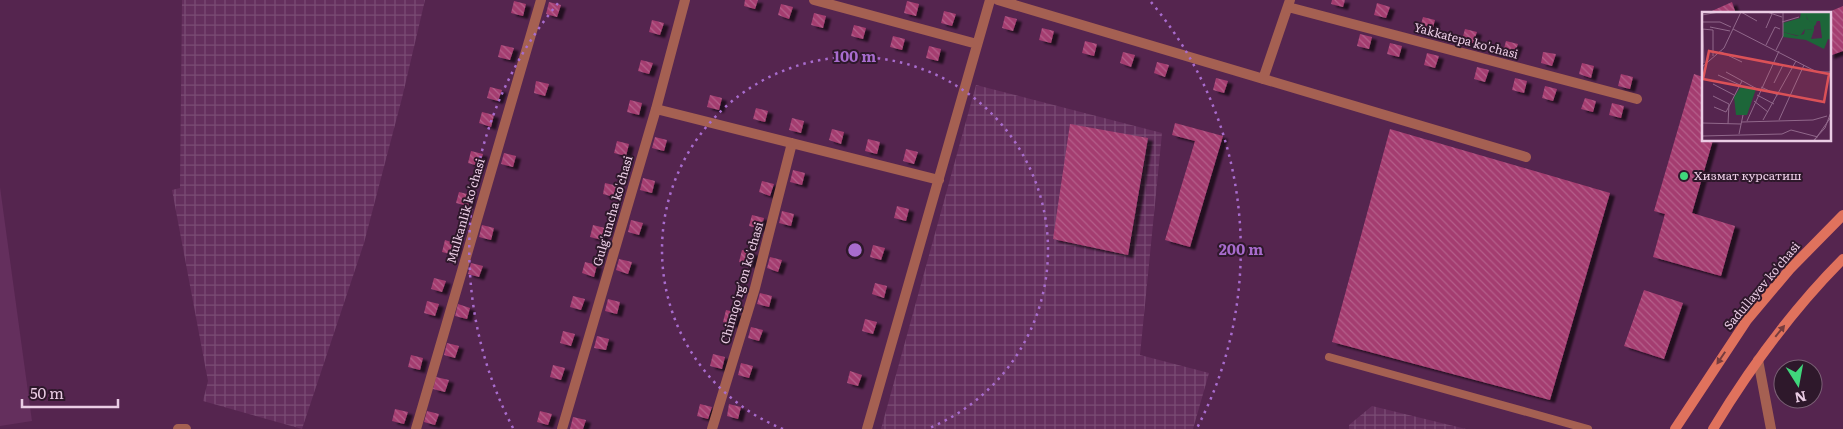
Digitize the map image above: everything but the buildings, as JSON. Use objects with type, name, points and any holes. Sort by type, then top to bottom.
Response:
[{"type":"main road","name":"Sadullayev ko'chasi","points":[[1676,429],[1747,320],[1790,269],[1843,215]]},
{"type":"main road","points":[[1713,429],[1758,360],[1815,287],[1843,259]]},
{"type":"street","name":"Mulkanlik ko'chasi","points":[[416,429],[541,0]]},
{"type":"street","name":"Gulg'uncha ko'chasi","points":[[562,429],[656,109],[685,0]]},
{"type":"street","points":[[814,0],[977,44]]},
{"type":"street","points":[[867,429],[990,0]]},
{"type":"street","points":[[998,0],[1526,157]]},
{"type":"street","points":[[1263,79],[1289,4]]},
{"type":"street","name":"Yakkatepa ko'chasi","points":[[1289,4],[1637,99]]},
{"type":"street","points":[[656,109],[938,180]]},
{"type":"street","name":"Chimqo'rg'on ko'chasi","points":[[712,429],[755,288],[792,143]]},
{"type":"street","points":[[1758,360],[1771,429]]},
{"type":"street","points":[[178,429],[186,429]]},
{"type":"lane","points":[[1329,357],[1588,429]]},
{"type":"shaded area","points":[[182,0],[425,0],[402,98],[364,243],[302,429],[203,401],[208,381],[172,190],[180,188]]},
{"type":"shaded area","points":[[976,85],[1162,133],[1140,355],[1209,373],[1193,429],[881,429]]},
{"type":"shaded area","points":[[0,187],[32,421],[0,426]]},
{"type":"shaded area","points":[[1372,406],[1466,429],[1349,429],[1349,425]]},
{"type":"place","name":"Хизмат курсатиш","points":[[1684,176]]}]
